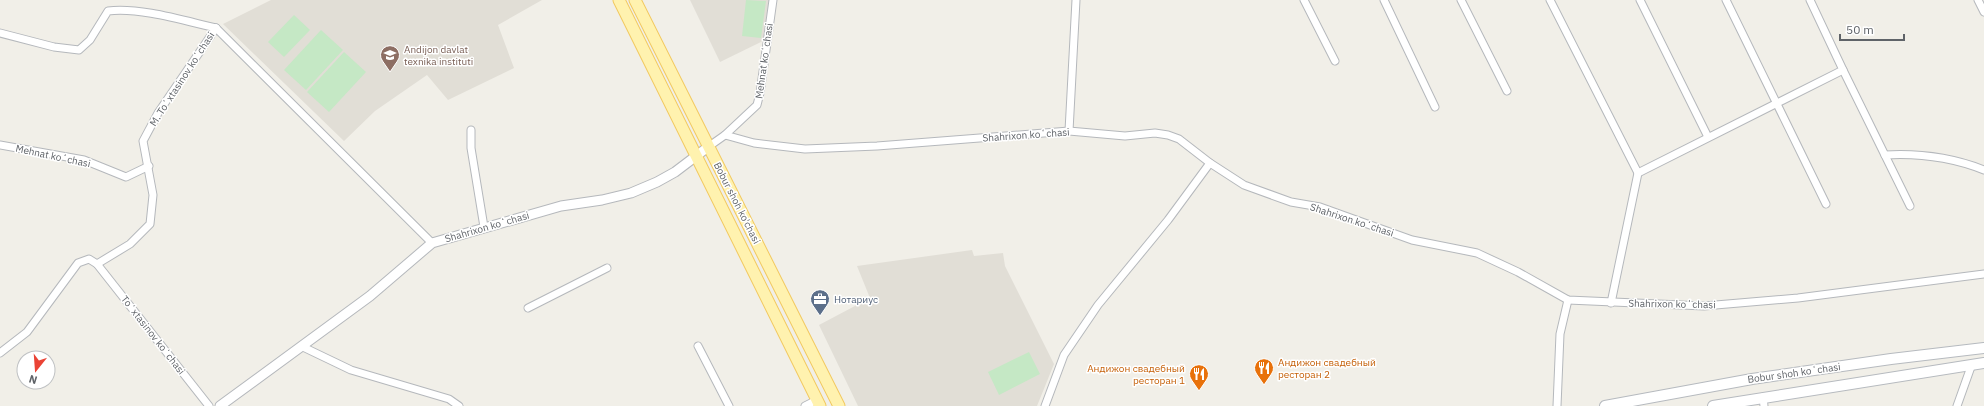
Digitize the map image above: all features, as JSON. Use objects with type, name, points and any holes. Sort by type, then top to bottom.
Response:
[{"type":"main road","name":"Bobur shoh ko'chasi","points":[[619,0],[818,403]]},
{"type":"main road","name":"Bobur shoh ko'chasi","points":[[635,0],[839,406]]},
{"type":"main road","name":"Bobur shoh koʻchasi","points":[[1605,406],[1752,379],[1984,348]]},
{"type":"main road","name":"Bobur shoh koʻchasi","points":[[1713,406],[1764,402],[1984,363]]},
{"type":"street","name":"Mehnat koʻchasi","points":[[708,147],[726,135],[757,105],[773,0]]},
{"type":"street","points":[[1069,130],[1076,0]]},
{"type":"street","points":[[1304,0],[1335,62]]},
{"type":"street","points":[[1384,0],[1435,107]]},
{"type":"street","points":[[1461,0],[1507,91]]},
{"type":"street","points":[[1550,0],[1638,173],[1611,302]]},
{"type":"street","points":[[1640,0],[1708,137]]},
{"type":"street","points":[[1726,0],[1778,102],[1826,204]]},
{"type":"street","points":[[1810,0],[1910,206]]},
{"type":"street","points":[[1978,0],[1984,12]]},
{"type":"street","points":[[0,32],[54,47],[79,50],[90,40],[108,11],[117,10],[159,15],[216,28]]},
{"type":"street","name":"M. Toʻxtasinov koʻchasi","points":[[97,264],[130,244],[150,224],[154,204],[149,166],[143,141],[158,113],[216,28],[432,242]]},
{"type":"street","points":[[1638,173],[1843,70]]},
{"type":"street","points":[[471,130],[471,148],[484,227]]},
{"type":"street","name":"Shahrixon koʻchasi","points":[[726,135],[754,143],[805,149],[877,146],[1069,130],[1125,136],[1155,134],[1168,135],[1179,140],[1210,164],[1244,185],[1291,202],[1320,207],[1412,240],[1478,253],[1518,272],[1568,300],[1704,306],[1798,298],[1984,274]]},
{"type":"street","name":"Mehnat koʻchasi","points":[[0,145],[84,160],[124,176],[129,176],[149,166]]},
{"type":"street","name":"Shahrixon koʻchasi","points":[[220,406],[303,347],[370,296],[432,242],[561,206],[602,200],[631,193],[657,182],[675,172],[708,147]]},
{"type":"street","points":[[1885,155],[1927,154],[1962,161],[1984,170]]},
{"type":"street","points":[[1045,406],[1064,355],[1098,305],[1168,220],[1210,164]]},
{"type":"street","points":[[0,353],[27,332],[78,263],[89,260],[97,264]]},
{"type":"street","name":"Toʻxtasinov koʻchasi","points":[[97,264],[209,406]]},
{"type":"street","points":[[528,308],[606,268]]},
{"type":"street","points":[[1557,406],[1560,334],[1568,300]]},
{"type":"street","points":[[698,346],[729,406]]},
{"type":"street","points":[[303,347],[351,370],[449,399],[459,406]]},
{"type":"street","points":[[1957,406],[1972,364]]},
{"type":"street","points":[[805,406],[818,403]]},
{"type":"shaded area","name":"Andijon davlat texnika instituti","points":[[271,0],[542,0],[498,25],[514,68],[448,100],[427,75],[375,111],[344,141],[223,24]]},
{"type":"shaded area","points":[[690,0],[769,0],[763,41],[720,62]]},
{"type":"shaded area","points":[[972,250],[974,256],[1003,253],[1005,266],[1054,364],[1037,406],[858,406],[819,325],[870,298],[857,266]]},
{"type":"green space","points":[[746,0],[766,1],[761,38],[742,36]]},
{"type":"green space","points":[[294,15],[310,30],[284,57],[268,42]]},
{"type":"green space","points":[[321,30],[343,50],[306,90],[284,70]]},
{"type":"green space","points":[[344,52],[366,72],[329,112],[307,92]]},
{"type":"green space","points":[[1029,352],[1040,374],[999,395],[988,372]]},
{"type":"place","name":"Andijon davlat texnika instituti","points":[[390,72]]},
{"type":"place","name":"Нотариус","points":[[820,316]]},
{"type":"place","name":"Андижон свадебный ресторан 2","points":[[1264,385]]},
{"type":"place","name":"Андижон свадебный ресторан 1","points":[[1199,391]]}]
